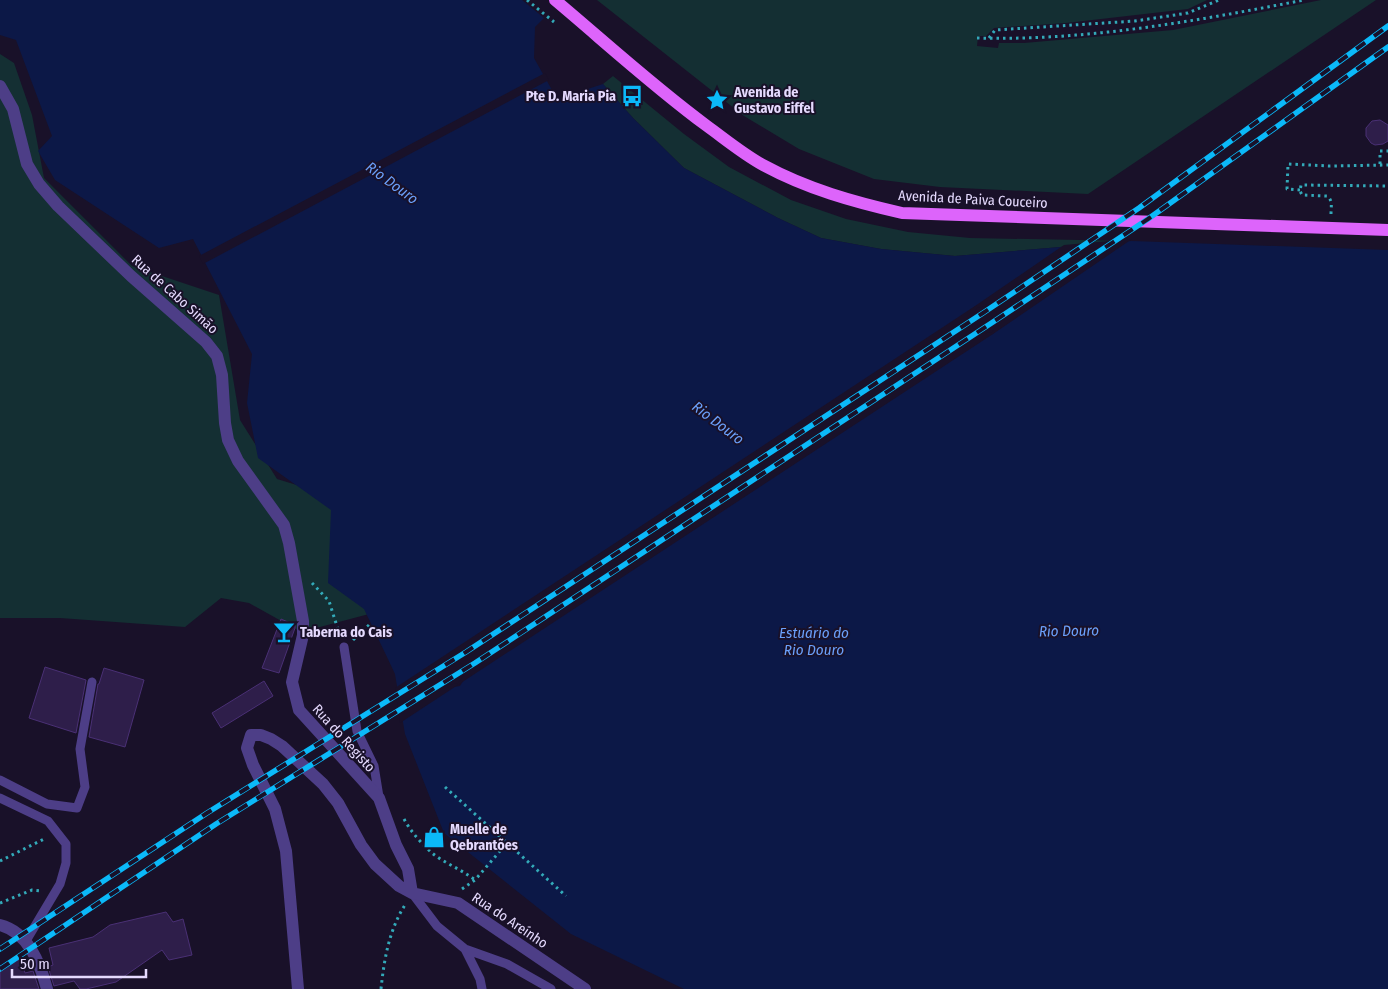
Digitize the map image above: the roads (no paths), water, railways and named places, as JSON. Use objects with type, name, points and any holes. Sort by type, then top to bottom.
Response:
[{"type":"main road","name":"Avenida de Paiva Couceiro","points":[[555,0],[665,95],[763,165],[814,189],[853,202],[902,213],[1388,230]]},
{"type":"street","name":"Rua de Cabo Simão","points":[[0,86],[13,109],[27,164],[39,184],[62,210],[131,276],[206,342],[217,356],[222,375],[226,428],[231,447],[249,476],[278,515],[286,530],[303,621],[303,635]]},
{"type":"street","name":"Rua do Registo","points":[[303,635],[292,682],[299,710],[379,798]]},
{"type":"street","points":[[298,989],[286,851],[275,809],[253,765],[247,748],[251,735],[261,735],[282,746],[323,784],[338,803],[361,845],[375,864],[387,877],[412,893]]},
{"type":"street","points":[[379,798],[396,845],[408,869],[412,893]]},
{"type":"street","name":"Rua do Areínho","points":[[412,893],[458,903],[585,989]]},
{"type":"street","points":[[0,925],[11,928],[26,941],[34,954],[47,989]]},
{"type":"lane","points":[[344,647],[357,731],[374,766],[379,798]]},
{"type":"lane","points":[[0,780],[47,804],[77,808],[85,787],[80,749],[92,682]]},
{"type":"lane","points":[[0,798],[48,821],[66,844],[66,863],[60,884],[26,941]]},
{"type":"lane","points":[[412,893],[438,926],[465,949],[507,964],[551,989]]},
{"type":"lane","points":[[465,949],[480,979],[482,989]]},
{"type":"water","name":"Estuário do Rio Douro","points":[[0,0],[522,0],[544,18],[535,27],[534,58],[557,99],[603,84],[633,118],[684,168],[778,218],[821,238],[881,249],[955,256],[1132,241],[1388,250],[1388,989],[684,989],[571,934],[444,833],[405,734],[395,674],[364,609],[328,583],[331,510],[258,458],[247,403],[252,354],[193,239],[159,248],[55,180],[38,151],[52,136],[16,40],[0,35]],"holes":[[[987,304],[998,311],[1001,323],[993,334],[981,336],[970,329],[968,316],[975,306]],[[454,655],[464,663],[467,675],[460,686],[447,688],[437,681],[434,668],[441,658]]]},
{"type":"railway","points":[[0,949],[207,813],[466,652],[983,313],[1139,208],[1388,26]]},
{"type":"railway","points":[[0,969],[216,824],[475,663],[993,322],[1148,219],[1388,47]]},
{"type":"place","name":"Pte D. Maria Pia","points":[[632,96]]},
{"type":"place","name":"Avenida de Gustavo Eiffel","points":[[717,100]]},
{"type":"place","name":"Taberna do Cais","points":[[284,632]]},
{"type":"place","name":"Muelle de Qebrantões","points":[[434,837]]},
{"type":"water label","name":"Rio Douro","points":[[392,183]]},
{"type":"water label","name":"Rio Douro","points":[[718,423]]},
{"type":"water label","name":"Rio Douro","points":[[1069,631]]}]
